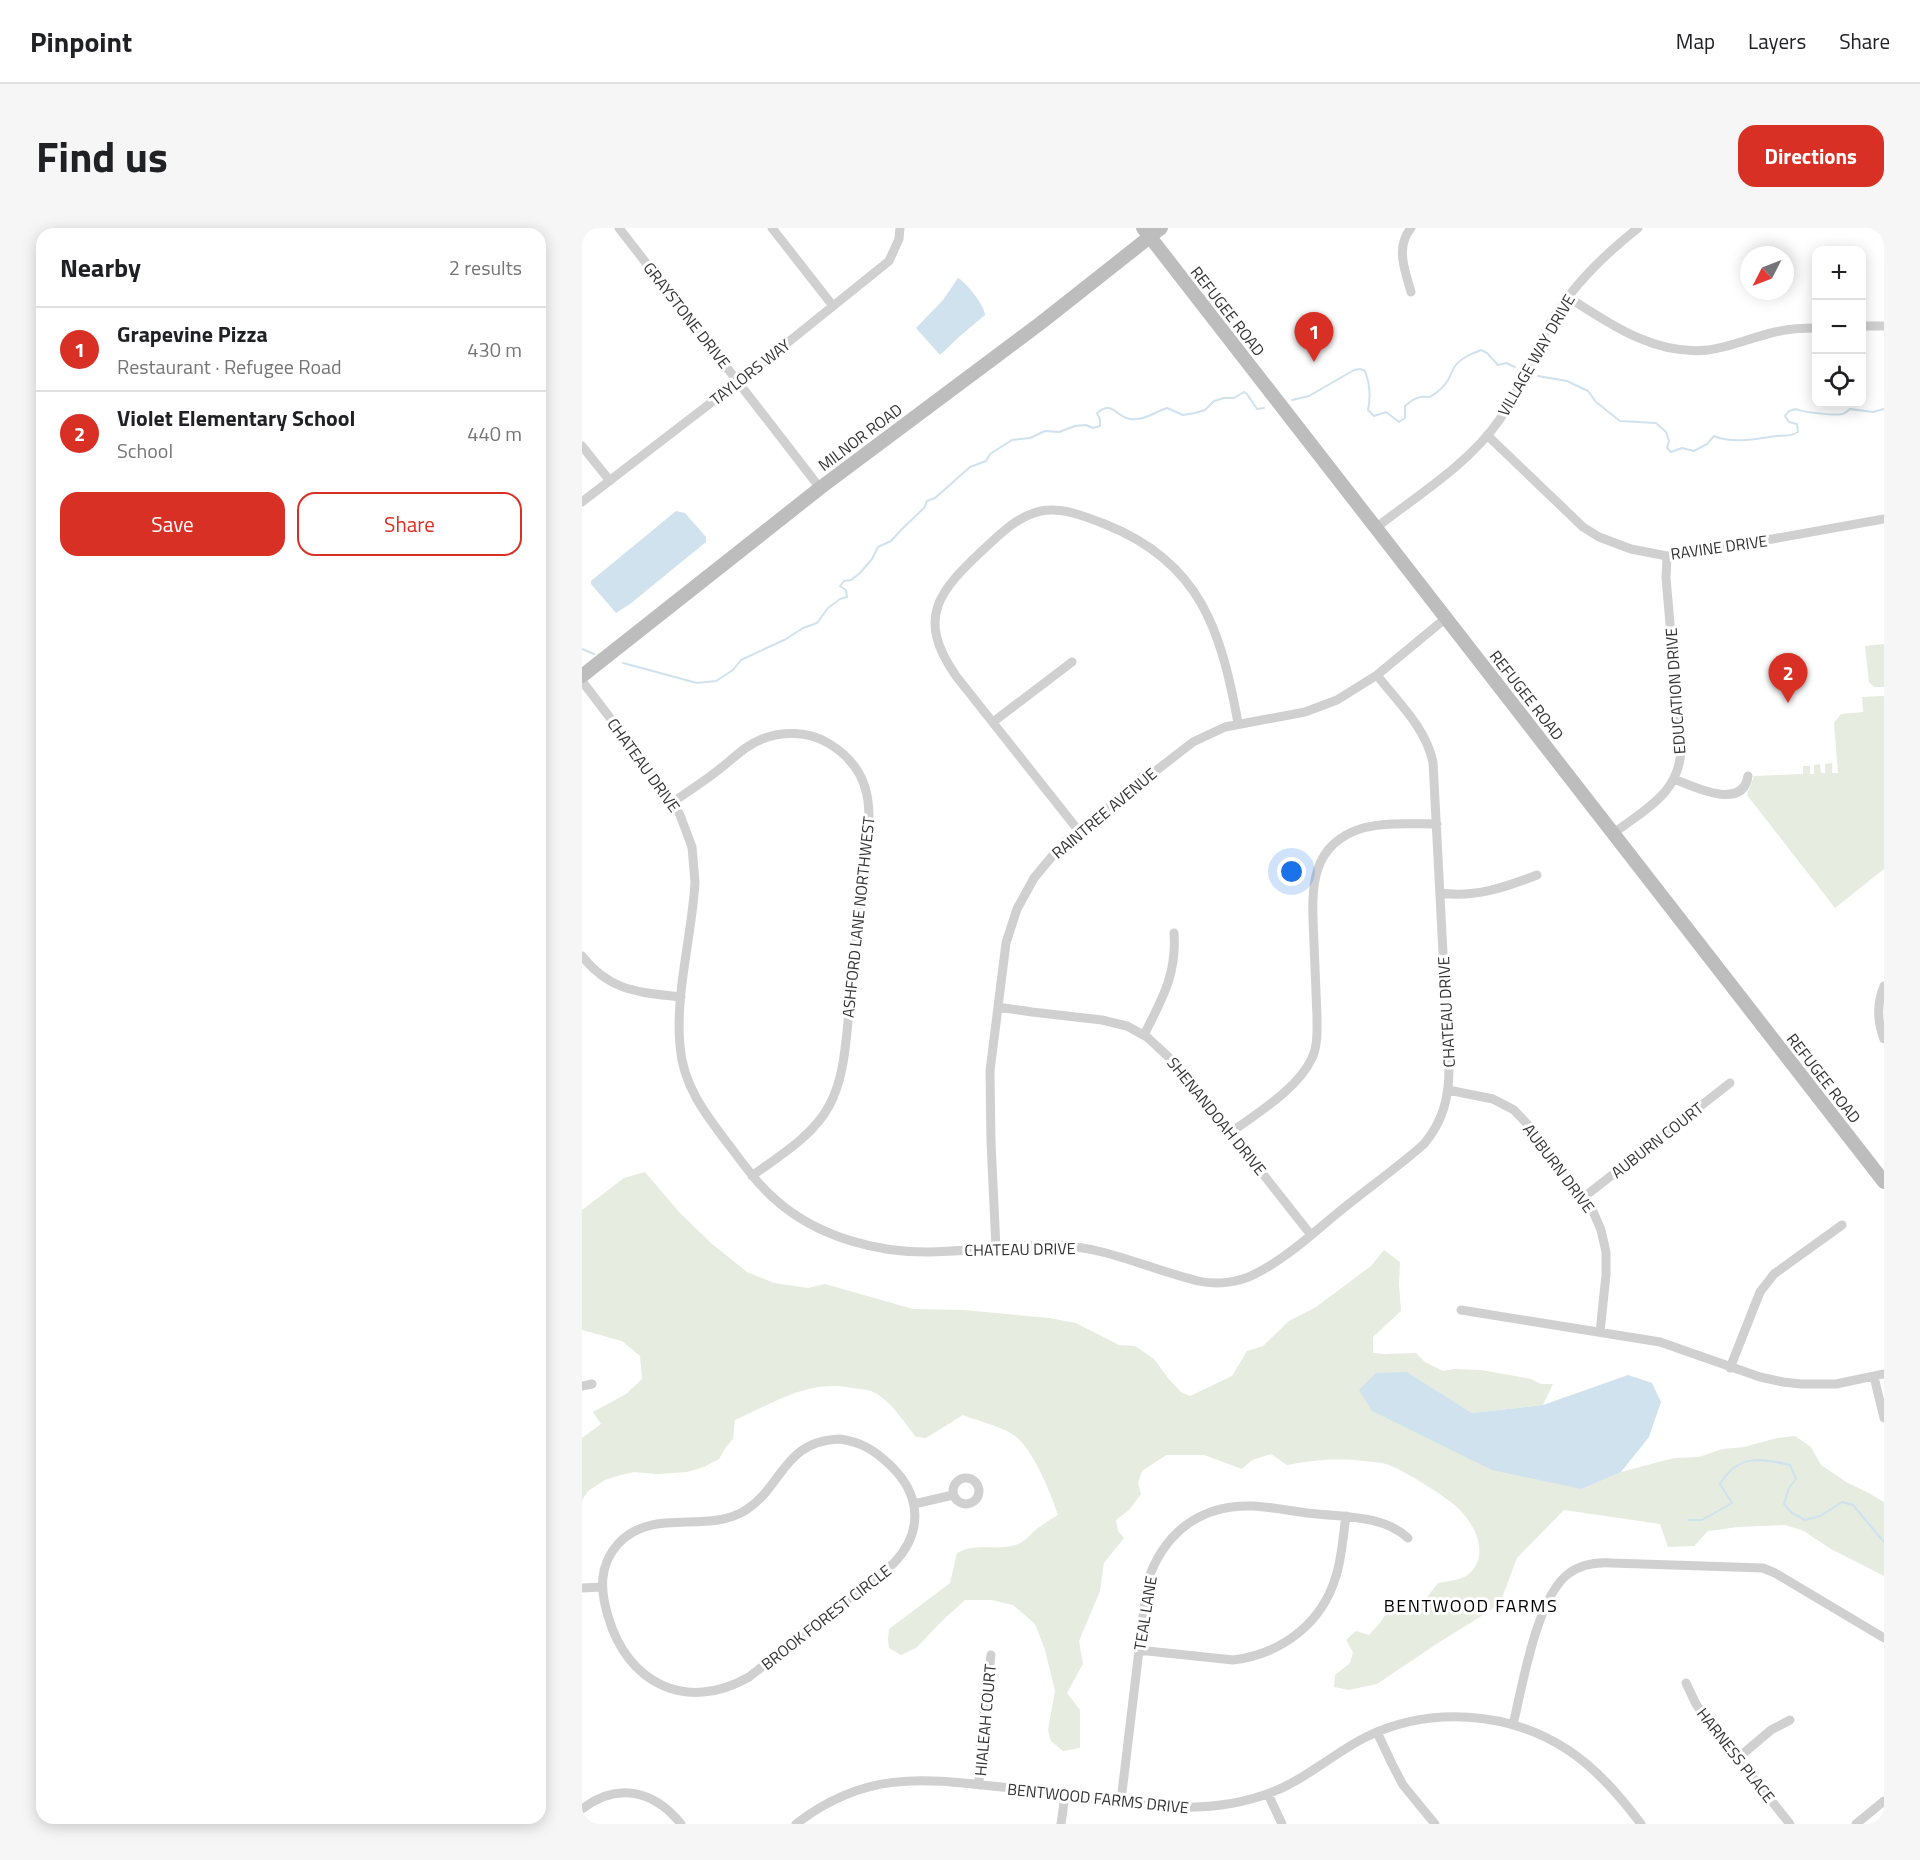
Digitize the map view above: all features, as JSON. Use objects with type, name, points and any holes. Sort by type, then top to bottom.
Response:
[{"type":"main road","name":"MILNOR ROAD","points":[[582,676],[820,488],[1068,302],[1151,231]]},
{"type":"main road","name":"REFUGEE ROAD","points":[[1151,231],[1446,618],[1884,1182]]},
{"type":"street","name":"GRAYSTONE DRIVE","points":[[619,228],[820,488]]},
{"type":"street","points":[[772,228],[833,306]]},
{"type":"street","name":"TAYLORS WAY","points":[[582,502],[889,261],[899,239],[900,228]]},
{"type":"street","points":[[1411,228],[1401,249],[1411,292]]},
{"type":"street","name":"VILLAGE WAY DRIVE","points":[[1377,527],[1460,462],[1487,435],[1516,393],[1550,325],[1568,297],[1593,267],[1638,228]]},
{"type":"street","points":[[1568,297],[1630,335],[1653,344],[1678,349],[1708,350],[1775,332],[1812,328]]},
{"type":"street","points":[[1866,326],[1884,326]]},
{"type":"street","name":"RAVINE DRIVE","points":[[1487,435],[1532,476],[1571,518],[1599,537],[1642,552],[1667,556],[1683,555],[1884,519]]},
{"type":"street","points":[[582,446],[610,481]]},
{"type":"street","points":[[1078,831],[956,676],[944,656],[936,634],[936,611],[939,600],[952,581],[1002,532],[1018,520],[1032,514],[1053,510],[1077,515],[1131,536],[1160,555],[1185,579],[1219,638],[1239,723]]},
{"type":"street","name":"EDUCATION DRIVE","points":[[1614,833],[1659,798],[1678,772],[1681,750],[1666,578],[1667,556]]},
{"type":"street","name":"RAINTREE AVENUE","points":[[996,1248],[990,1071],[1006,942],[1017,909],[1034,878],[1064,842],[1193,742],[1214,731],[1239,723],[1317,709],[1347,695],[1377,675],[1446,618]]},
{"type":"street","points":[[993,722],[1072,662]]},
{"type":"street","name":"CHATEAU DRIVE","points":[[582,681],[673,802],[685,825],[694,861],[694,895],[681,997],[680,1044],[687,1079],[703,1111],[752,1176],[777,1202],[796,1216],[817,1227],[849,1240],[883,1248],[907,1251],[1049,1245],[1084,1247],[1197,1281],[1221,1283],[1233,1282],[1255,1274],[1311,1235],[1424,1144],[1443,1115],[1449,1068],[1433,762],[1426,739],[1411,716],[1377,675]]},
{"type":"street","name":"ASHFORD LANE NORTHWEST","points":[[673,802],[714,774],[740,750],[761,740],[784,734],[818,738],[839,750],[861,777],[869,799],[870,822],[859,926],[844,1053],[837,1087],[823,1116],[808,1133],[752,1176]]},
{"type":"street","points":[[1674,780],[1708,791],[1733,794],[1744,789],[1748,776]]},
{"type":"street","points":[[1230,1133],[1293,1084],[1313,1057],[1317,1017],[1312,896],[1315,873],[1320,862],[1335,843],[1354,831],[1377,826],[1437,824]]},
{"type":"street","points":[[1440,893],[1484,892],[1509,886],[1537,875]]},
{"type":"street","points":[[1144,1035],[1160,1005],[1171,976],[1174,933]]},
{"type":"street","points":[[582,956],[605,979],[625,989],[681,997]]},
{"type":"street","points":[[1884,986],[1878,1011],[1884,1039]]},
{"type":"street","name":"SHENANDOAH DRIVE","points":[[998,1006],[1102,1020],[1127,1026],[1157,1044],[1176,1064],[1311,1235]]},
{"type":"street","name":"AUBURN COURT","points":[[1584,1197],[1730,1083]]},
{"type":"street","name":"AUBURN DRIVE","points":[[1448,1090],[1493,1099],[1514,1110],[1584,1197],[1597,1219],[1606,1252],[1600,1332]]},
{"type":"street","points":[[1731,1368],[1760,1292],[1766,1283],[1774,1274],[1842,1225]]},
{"type":"street","points":[[1461,1310],[1660,1342],[1760,1377],[1801,1384],[1836,1384],[1884,1374]]},
{"type":"street","points":[[1874,1377],[1884,1418]]},
{"type":"street","name":"BROOK FOREST CIRCLE","points":[[840,1439],[871,1449],[904,1480],[914,1504],[912,1536],[894,1563],[748,1677],[724,1689],[698,1693],[669,1688],[644,1675],[625,1656],[617,1642],[603,1599],[602,1587],[606,1563],[618,1543],[627,1535],[649,1525],[719,1520],[739,1514],[757,1500],[792,1458],[809,1446],[840,1439]]},
{"type":"street","points":[[914,1504],[953,1494]]},
{"type":"street","name":"TEAL LANE","points":[[1121,1801],[1145,1592],[1151,1570],[1169,1540],[1191,1522],[1217,1510],[1239,1506],[1262,1506],[1346,1516],[1388,1524],[1408,1538]]},
{"type":"street","points":[[1138,1650],[1233,1659],[1259,1655],[1290,1640],[1315,1616],[1328,1597],[1339,1564],[1346,1516]]},
{"type":"street","points":[[1513,1725],[1536,1634],[1547,1601],[1558,1583],[1568,1574],[1588,1564],[1763,1568],[1796,1585],[1884,1638]]},
{"type":"street","points":[[582,1588],[602,1587]]},
{"type":"street","name":"HIALEAH COURT","points":[[979,1785],[980,1748],[992,1655]]},
{"type":"street","name":"HARNESS PLACE","points":[[1686,1683],[1696,1704],[1790,1824]]},
{"type":"street","name":"BENTWOOD FARMS DRIVE","points":[[796,1824],[833,1800],[849,1793],[882,1784],[916,1780],[1193,1808],[1227,1805],[1268,1794],[1294,1782],[1344,1749],[1377,1732],[1421,1720],[1444,1717],[1477,1718],[1513,1725],[1552,1740],[1587,1764],[1613,1788],[1641,1824]]},
{"type":"street","points":[[1738,1758],[1771,1730],[1790,1720]]},
{"type":"street","points":[[1377,1732],[1404,1785],[1435,1824]]},
{"type":"street","points":[[582,1809],[612,1794],[633,1793],[655,1800],[666,1807],[681,1824]]},
{"type":"street","points":[[1268,1794],[1282,1824]]},
{"type":"street","points":[[1061,1824],[1065,1795]]},
{"type":"street","points":[[1856,1824],[1884,1801]]},
{"type":"shaded area","points":[[1884,644],[1884,687],[1874,687],[1869,682],[1865,646]]},
{"type":"shaded area","points":[[1884,696],[1884,869],[1835,908],[1747,795],[1754,776],[1803,774],[1803,766],[1810,766],[1810,774],[1814,774],[1814,765],[1820,764],[1821,773],[1825,773],[1825,764],[1832,763],[1832,773],[1838,773],[1834,723],[1841,714],[1863,712],[1862,697]]},
{"type":"shaded area","points":[[645,1172],[679,1212],[712,1244],[747,1272],[774,1283],[808,1288],[825,1284],[913,1309],[964,1310],[1049,1318],[1076,1323],[1119,1345],[1135,1346],[1154,1359],[1181,1392],[1190,1396],[1232,1376],[1247,1351],[1263,1346],[1289,1321],[1316,1307],[1371,1266],[1384,1250],[1400,1262],[1401,1311],[1373,1337],[1373,1353],[1416,1353],[1425,1362],[1443,1371],[1481,1370],[1531,1379],[1541,1384],[1553,1384],[1543,1405],[1472,1413],[1407,1372],[1582,1489],[1621,1472],[1674,1458],[1699,1457],[1722,1449],[1744,1447],[1777,1438],[1795,1436],[1811,1447],[1821,1465],[1848,1483],[1884,1502],[1884,1576],[1831,1549],[1804,1531],[1785,1525],[1708,1531],[1694,1546],[1668,1547],[1660,1524],[1564,1510],[1517,1558],[1502,1598],[1491,1610],[1377,1684],[1349,1690],[1334,1687],[1335,1675],[1350,1663],[1353,1652],[1346,1640],[1356,1631],[1369,1635],[1388,1611],[1403,1600],[1417,1605],[1424,1601],[1438,1583],[1461,1578],[1472,1571],[1479,1555],[1478,1539],[1465,1516],[1436,1491],[1383,1463],[1335,1460],[1287,1465],[1271,1454],[1252,1460],[1242,1469],[1204,1455],[1166,1455],[1142,1471],[1138,1483],[1141,1494],[1129,1510],[1116,1520],[1118,1531],[1124,1538],[1104,1563],[1100,1591],[1079,1641],[1083,1664],[1067,1693],[1080,1710],[1080,1748],[1063,1751],[1051,1741],[1048,1730],[1055,1691],[1045,1650],[1035,1624],[1013,1605],[991,1600],[965,1600],[916,1648],[901,1655],[889,1648],[889,1629],[950,1583],[957,1553],[973,1548],[1005,1547],[1020,1543],[1058,1515],[1046,1483],[1027,1448],[1012,1434],[963,1415],[926,1438],[916,1437],[890,1405],[871,1391],[836,1386],[821,1387],[792,1394],[735,1420],[733,1439],[719,1459],[704,1467],[687,1472],[656,1474],[634,1472],[621,1475],[605,1480],[588,1491],[582,1500],[582,1438],[601,1424],[593,1412],[626,1394],[642,1379],[640,1356],[622,1341],[582,1330],[582,1210],[624,1178]]},
{"type":"water","points":[[958,278],[966,284],[982,306],[985,315],[940,355],[916,328],[943,300]]},
{"type":"water","points":[[676,511],[685,513],[706,537],[706,542],[616,613],[591,584],[591,581]]},
{"type":"water","points":[[1407,1372],[1472,1413],[1543,1405],[1628,1375],[1652,1383],[1661,1402],[1649,1437],[1621,1472],[1582,1489],[1492,1470],[1372,1411],[1359,1390],[1376,1373]]},
{"type":"waterway","points":[[1292,400],[1309,396],[1354,370],[1360,369],[1365,371],[1369,385],[1368,410],[1374,416],[1386,412],[1399,422],[1405,418],[1405,406],[1417,398],[1430,397],[1438,391],[1463,358],[1481,350],[1498,365],[1506,363],[1515,367]]},
{"type":"waterway","points":[[1538,376],[1567,381],[1588,391],[1596,402],[1620,421],[1656,423],[1666,432],[1669,441],[1667,448],[1671,452],[1682,448],[1694,451],[1707,444],[1714,436],[1736,440],[1792,435],[1798,432],[1797,424],[1789,422],[1785,416],[1789,411],[1796,409],[1833,414],[1843,414],[1850,409],[1873,412],[1884,409]]},
{"type":"waterway","points":[[623,663],[697,683],[716,681],[733,670],[741,660],[817,623],[828,608],[847,597],[846,590],[840,586],[844,581],[851,580],[860,573],[872,559],[878,547],[891,541],[924,508],[927,501],[935,498],[970,467],[986,461],[990,454],[1012,440],[1030,438],[1045,431],[1059,432],[1075,426],[1086,425],[1093,428],[1100,426],[1097,413],[1107,408],[1131,419],[1144,417],[1167,408],[1183,415],[1205,410],[1214,401],[1234,398],[1244,392],[1257,409],[1264,408]]},
{"type":"waterway","points":[[582,649],[594,654]]},
{"type":"waterway","points":[[1689,1520],[1702,1520],[1732,1503],[1720,1484],[1734,1467],[1750,1461],[1769,1461],[1790,1465],[1796,1479],[1789,1488],[1784,1504],[1792,1513],[1805,1520],[1820,1516],[1842,1502],[1853,1505],[1884,1542]]},
{"type":"place","name":"Grapevine Pizza","points":[[1314,362]]},
{"type":"place","name":"Violet Elementary School","points":[[1788,703]]},
{"type":"district","name":"BENTWOOD FARMS","points":[[1471,1606]]}]
